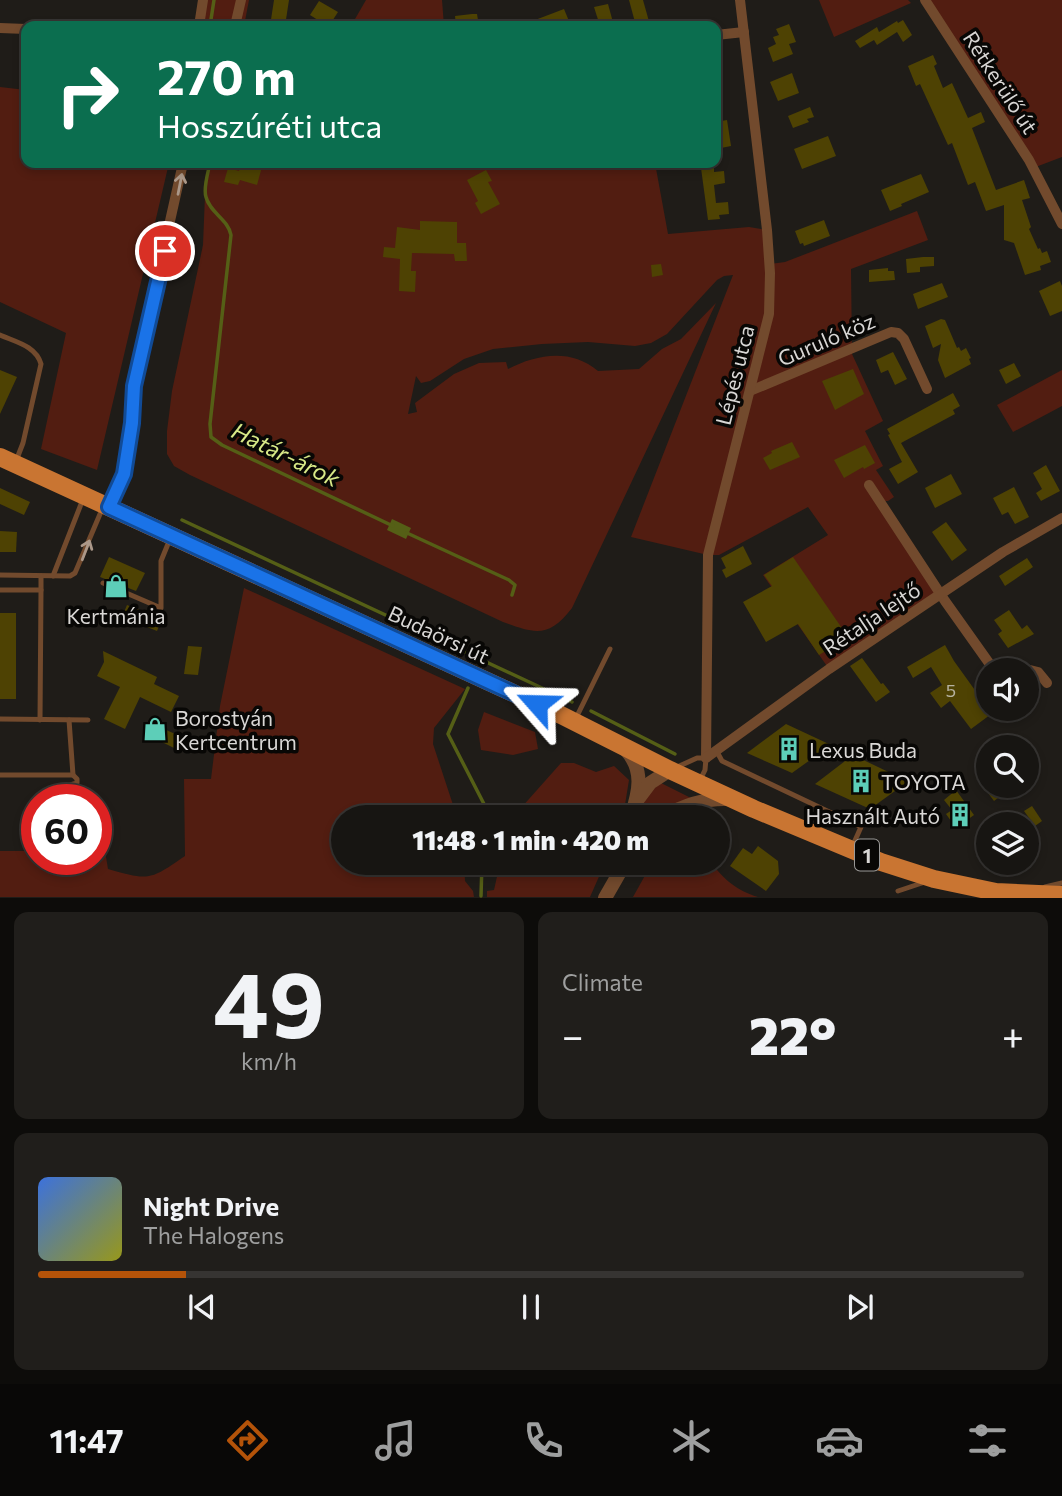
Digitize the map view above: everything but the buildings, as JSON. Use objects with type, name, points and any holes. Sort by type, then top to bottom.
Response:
[{"type":"main road","name":"Budaörsi út","points":[[7,460],[84,496],[110,500],[171,536],[575,721],[743,804],[851,849],[934,879],[972,888],[1022,894],[1062,895]]},
{"type":"street","points":[[200,21],[203,0]]},
{"type":"street","points":[[236,21],[241,0]]},
{"type":"street","name":"Lépés utca","points":[[706,758],[708,555],[769,314],[770,273],[740,0]]},
{"type":"street","name":"Rétkerülő út","points":[[925,0],[1030,160],[1062,224]]},
{"type":"street","points":[[0,28],[21,29]]},
{"type":"street","points":[[721,34],[744,32]]},
{"type":"street","points":[[110,500],[124,474],[134,386],[182,168]]},
{"type":"street","name":"Guruló köz","points":[[750,391],[891,332],[898,333],[904,339],[927,389]]},
{"type":"street","points":[[869,485],[985,658]]},
{"type":"street","name":"Rétalja lejtő","points":[[706,758],[829,669],[1003,552],[1062,518]]},
{"type":"street","points":[[1039,672],[1047,683]]},
{"type":"street","points":[[622,745],[635,759],[638,771],[640,784],[635,805]]},
{"type":"street","points":[[637,805],[650,783],[670,770]]},
{"type":"street","points":[[688,805],[710,799],[728,799],[743,804]]},
{"type":"street","points":[[605,898],[612,875]]},
{"type":"street","points":[[605,898],[618,875]]},
{"type":"lane","points":[[0,335],[32,349],[41,364],[24,441],[7,460]]},
{"type":"lane","points":[[53,576],[84,496]]},
{"type":"lane","points":[[0,575],[70,576],[79,568],[110,500]]},
{"type":"lane","points":[[103,583],[161,608],[161,561],[171,536]]},
{"type":"lane","points":[[40,720],[41,576]]},
{"type":"lane","points":[[0,590],[41,590]]},
{"type":"lane","points":[[575,721],[610,649]]},
{"type":"lane","points":[[0,719],[88,720]]},
{"type":"lane","points":[[69,720],[73,775],[77,779],[77,783],[73,784]]},
{"type":"lane","points":[[716,750],[722,761],[861,827],[851,849]]},
{"type":"lane","points":[[670,770],[698,758],[706,758],[705,770],[698,783]]},
{"type":"lane","points":[[0,775],[73,775]]},
{"type":"lane","points":[[898,891],[934,879]]},
{"type":"lane","points":[[1022,894],[1062,883]]},
{"type":"shaded area","points":[[207,0],[249,0],[245,21],[204,21]]},
{"type":"shaded area","points":[[366,0],[442,0],[444,21],[354,21]]},
{"type":"shaded area","points":[[819,0],[908,0],[911,3],[834,37]]},
{"type":"shaded area","points":[[925,0],[1062,0],[1062,157],[1033,168]]},
{"type":"shaded area","points":[[0,87],[21,89],[21,168],[168,168],[97,470],[41,449],[66,333],[0,302]]},
{"type":"shaded area","points":[[209,168],[656,168],[668,234],[749,227],[767,230],[770,264],[785,262],[917,211],[928,240],[851,269],[852,354],[883,421],[865,431],[883,466],[876,470],[894,497],[888,501],[880,501],[942,594],[829,669],[763,575],[828,535],[808,507],[719,555],[708,555],[631,537],[733,275],[717,280],[667,334],[651,343],[635,346],[588,342],[493,349],[464,359],[430,381],[421,383],[416,376],[408,414],[417,412],[415,403],[454,374],[479,363],[506,362],[508,369],[542,357],[565,356],[588,364],[598,371],[639,369],[662,349],[681,339],[716,303],[572,608],[556,625],[548,629],[533,631],[503,622],[190,475],[174,466],[167,454],[167,431],[172,391],[203,245]]},
{"type":"shaded area","points":[[1062,370],[1062,406],[1013,432],[997,405]]},
{"type":"shaded area","points":[[392,519],[411,528],[406,539],[387,530]]},
{"type":"shaded area","points":[[244,588],[465,689],[434,728],[433,744],[453,805],[331,805],[331,875],[465,875],[474,897],[0,897],[0,851],[21,851],[21,875],[112,875],[112,870],[149,876],[185,856],[184,779],[211,779],[220,706]]},
{"type":"shaded area","points":[[484,712],[535,732],[538,749],[513,755],[481,750],[478,730]]},
{"type":"shaded area","points":[[561,763],[574,763],[596,772],[614,766],[629,780],[625,805],[524,805]]},
{"type":"shaded area","points":[[661,783],[691,798],[676,805],[643,805],[648,793]]},
{"type":"shaded area","points":[[497,875],[600,875],[590,897],[487,897],[487,891],[494,890]]},
{"type":"shaded area","points":[[645,875],[722,875],[743,891],[758,897],[633,897]]},
{"type":"waterway","name":"Határ-árok","points":[[211,21],[214,0]]},
{"type":"waterway","name":"Határ-árok","points":[[209,168],[205,185],[206,197],[231,235],[210,424],[211,437],[222,445],[393,526]]},
{"type":"waterway","points":[[182,520],[572,702]]},
{"type":"waterway","name":"Határ-árok","points":[[407,533],[509,580],[515,585],[512,595]]},
{"type":"waterway","name":"Határ-árok","points":[[468,688],[448,734],[484,805]]},
{"type":"waterway","points":[[591,711],[675,754]]},
{"type":"waterway","name":"Határ-árok","points":[[481,896],[482,875]]},
{"type":"place","name":"Kertmánia","points":[[116,586]]},
{"type":"place","name":"Borostyán Kertcentrum","points":[[155,729]]},
{"type":"place","name":"Lexus Buda","points":[[789,749]]},
{"type":"place","name":"TOYOTA","points":[[861,781]]},
{"type":"place","name":"Használt Autó","points":[[960,815]]},
{"type":"route","points":[[165,251],[134,386],[132,423],[124,474],[109,507],[537,704]]}]
